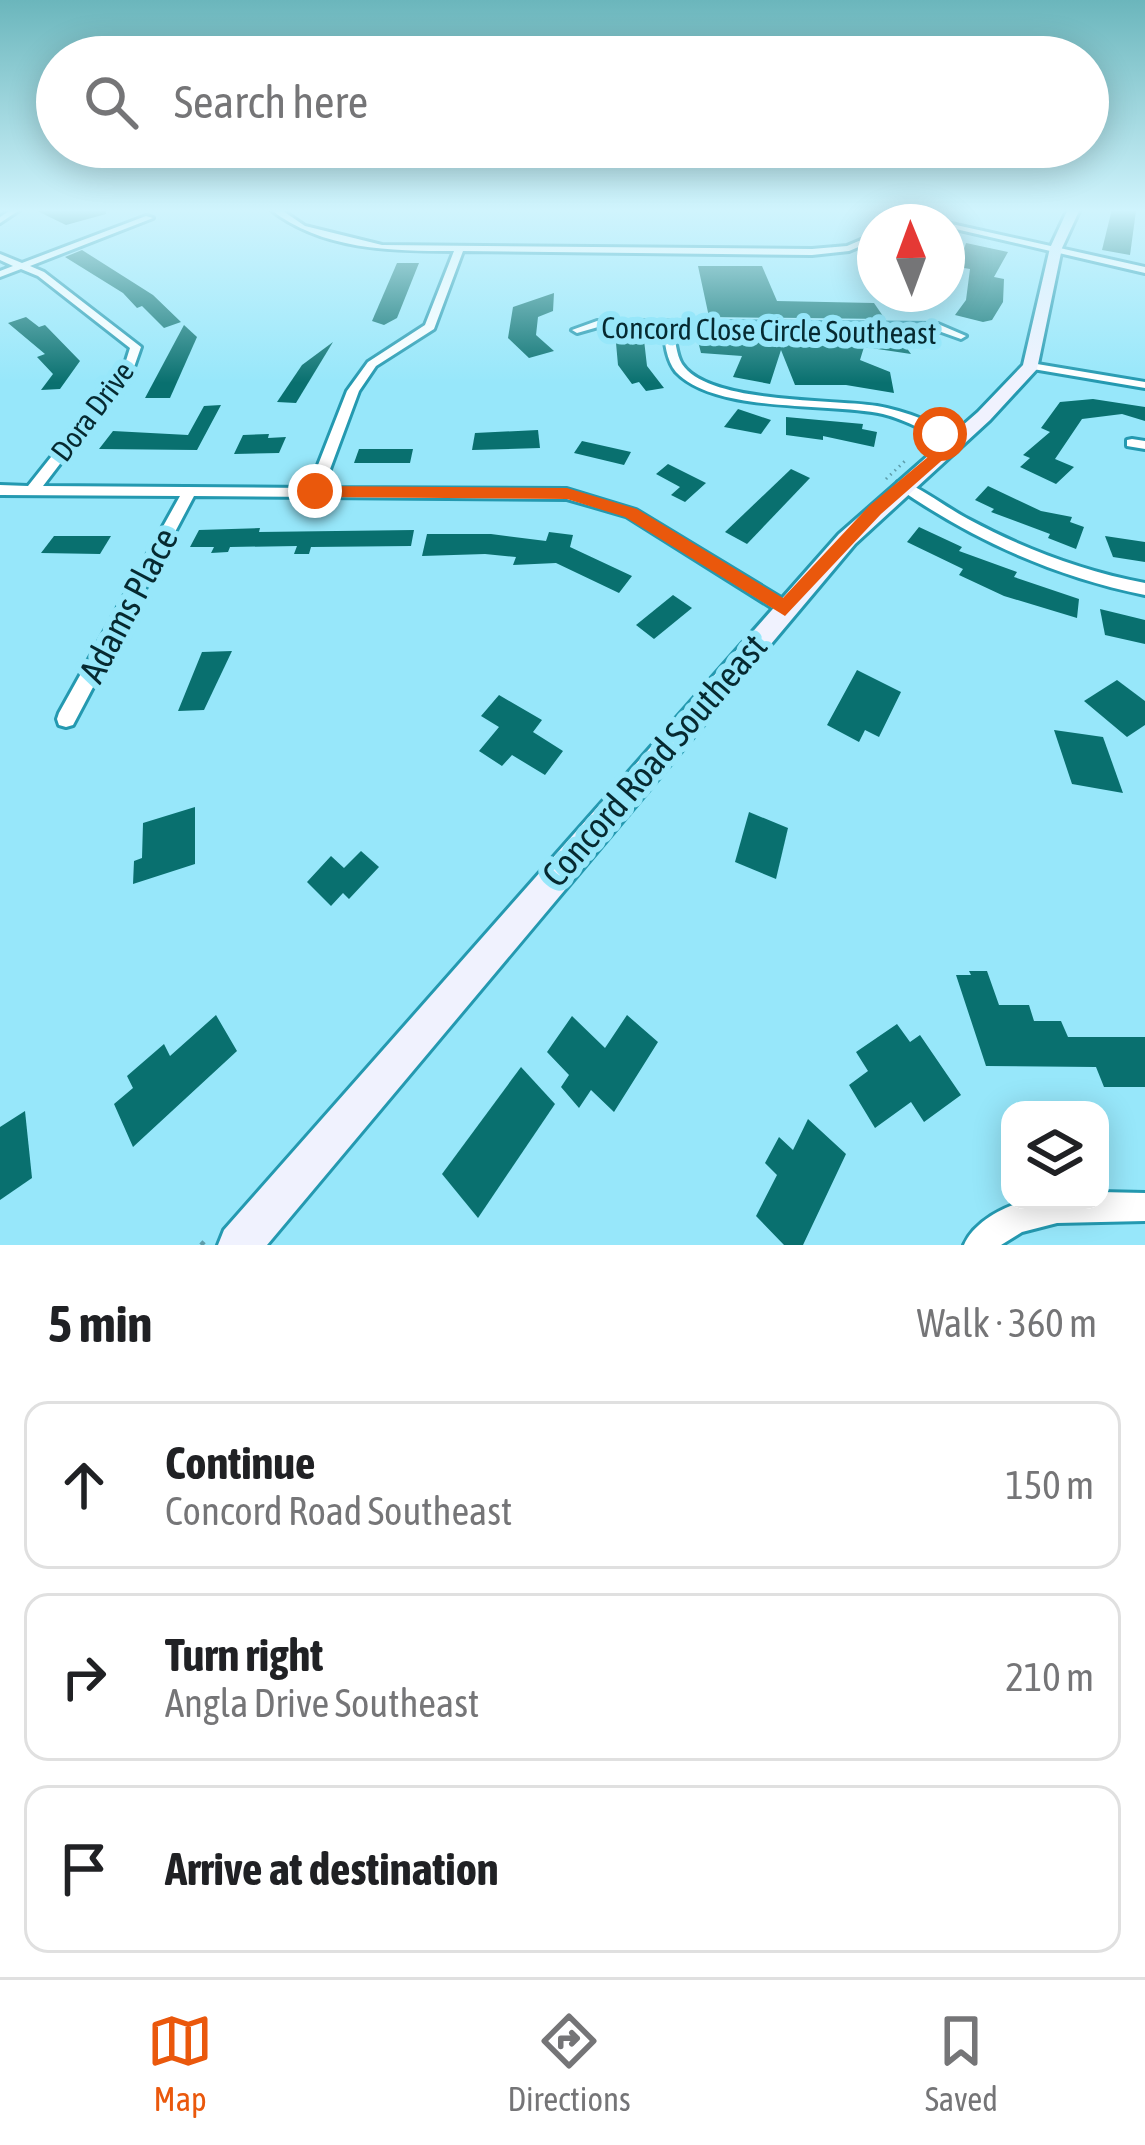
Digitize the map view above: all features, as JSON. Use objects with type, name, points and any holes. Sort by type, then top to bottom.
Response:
[{"type":"street","name":"Dora Drive","points":[[27,267],[81,301],[136,347],[130,365],[32,490]]},
{"type":"street","points":[[315,491],[352,391],[372,364],[430,328],[453,267]]},
{"type":"street","points":[[1051,267],[1031,366],[1145,385]]},
{"type":"street","name":"Concord Close Circle Southeast","points":[[577,330],[597,324],[934,326],[961,335]]},
{"type":"street","points":[[668,324],[674,359],[698,380],[758,400],[885,411],[956,441]]},
{"type":"street","name":"Concord Road Southeast","points":[[238,1245],[785,608],[903,485],[956,441],[1031,366]]},
{"type":"street","points":[[903,485],[925,502],[1030,552],[1108,583],[1145,590]]},
{"type":"street","points":[[0,490],[527,492],[584,498],[631,513],[785,608]]},
{"type":"street","name":"Adams Place","points":[[66,719],[190,490]]},
{"type":"street","points":[[979,1245],[994,1229],[1063,1204],[1145,1207]]},
{"type":"building","points":[[81,267],[109,267],[153,295],[181,322],[164,328],[123,293]]},
{"type":"building","points":[[395,267],[417,267],[397,318],[384,325],[372,321]]},
{"type":"building","points":[[698,267],[762,267],[777,301],[857,303],[857,312],[880,312],[885,319],[709,317]]},
{"type":"building","points":[[965,267],[1000,267],[994,277],[1004,279],[1003,302],[992,320],[955,315],[965,312],[970,269]]},
{"type":"building","points":[[554,293],[553,311],[538,317],[536,335],[554,351],[529,358],[508,338],[513,307]]},
{"type":"building","points":[[26,317],[39,327],[45,325],[80,361],[60,389],[41,390],[53,374],[37,357],[45,354],[8,323]]},
{"type":"building","points":[[184,325],[197,337],[170,398],[145,398]]},
{"type":"building","points":[[712,333],[896,333],[911,354],[864,347],[860,360],[890,372],[894,393],[846,385],[795,385],[781,350],[770,384],[733,377],[742,356],[701,353],[697,337],[713,337]]},
{"type":"building","points":[[644,340],[647,366],[664,388],[646,391],[639,382],[632,384],[618,365],[616,343]]},
{"type":"building","points":[[333,342],[296,403],[277,402],[302,365]]},
{"type":"building","points":[[1093,399],[1145,407],[1145,421],[1122,414],[1082,419],[1055,459],[1074,467],[1056,484],[1020,467],[1030,458],[1023,455],[1050,432],[1041,428],[1060,402]]},
{"type":"building","points":[[221,405],[197,450],[99,449],[113,431],[188,435],[204,406]]},
{"type":"building","points":[[738,409],[771,420],[761,434],[724,427]]},
{"type":"building","points":[[786,417],[863,424],[862,429],[877,432],[874,447],[823,436],[823,440],[786,435]]},
{"type":"building","points":[[538,430],[540,448],[472,450],[475,433]]},
{"type":"building","points":[[269,434],[268,438],[286,437],[279,453],[234,454],[243,435]]},
{"type":"building","points":[[582,441],[631,452],[624,465],[574,453]]},
{"type":"building","points":[[359,449],[413,449],[410,463],[354,463]]},
{"type":"building","points":[[668,464],[706,483],[685,502],[671,495],[680,487],[656,474]]},
{"type":"building","points":[[791,469],[810,478],[747,544],[725,532]]},
{"type":"building","points":[[988,486],[1041,511],[1072,517],[1070,522],[1084,527],[1076,549],[991,512],[994,509],[975,500]]},
{"type":"building","points":[[919,527],[962,547],[959,551],[1017,572],[1014,577],[1079,599],[1077,618],[1004,596],[959,575],[963,569],[907,542]]},
{"type":"building","points":[[260,528],[259,532],[414,530],[411,546],[311,547],[309,554],[294,554],[297,546],[230,547],[228,552],[211,553],[214,547],[190,547],[199,530]]},
{"type":"building","points":[[549,532],[573,535],[570,547],[632,576],[619,593],[556,563],[513,565],[516,557],[485,554],[422,556],[427,534],[491,534],[546,541]]},
{"type":"building","points":[[54,536],[111,536],[100,554],[41,553]]},
{"type":"building","points":[[1105,536],[1145,542],[1145,562],[1113,557]]},
{"type":"building","points":[[673,595],[692,608],[654,639],[636,625]]},
{"type":"building","points":[[1100,609],[1145,620],[1145,644],[1105,635]]},
{"type":"building","points":[[232,651],[204,710],[178,711],[202,652]]},
{"type":"building","points":[[857,670],[901,692],[879,737],[865,730],[859,742],[827,725]]},
{"type":"building","points":[[1117,680],[1145,701],[1145,725],[1127,737],[1084,701]]},
{"type":"building","points":[[499,695],[542,720],[533,732],[563,751],[545,775],[512,755],[502,766],[479,751],[499,727],[481,716]]},
{"type":"building","points":[[1054,730],[1103,737],[1123,793],[1072,784]]},
{"type":"building","points":[[195,807],[195,864],[133,884],[134,861],[142,858],[143,823]]},
{"type":"building","points":[[749,812],[788,828],[776,879],[735,862]]},
{"type":"building","points":[[361,851],[379,867],[349,899],[343,893],[331,906],[307,882],[331,856],[344,868]]},
{"type":"building","points":[[969,971],[987,971],[999,1005],[1029,1005],[1034,1021],[1061,1021],[1068,1037],[1145,1037],[1145,1087],[1104,1087],[1096,1067],[986,1066],[956,975],[971,975]]},
{"type":"building","points":[[216,1015],[237,1051],[133,1147],[114,1104],[133,1088],[127,1076],[164,1044],[170,1056]]},
{"type":"building","points":[[627,1015],[658,1042],[614,1112],[591,1090],[579,1108],[561,1087],[569,1075],[547,1052],[572,1016],[605,1048]]},
{"type":"building","points":[[897,1024],[910,1042],[920,1035],[961,1095],[924,1122],[911,1102],[875,1128],[849,1085],[868,1071],[856,1052]]},
{"type":"building","points":[[521,1067],[555,1104],[478,1218],[442,1174]]},
{"type":"building","points":[[25,1111],[32,1178],[0,1200],[0,1127]]},
{"type":"building","points":[[808,1119],[846,1154],[803,1245],[784,1245],[756,1216],[777,1175],[765,1163],[779,1137],[793,1150]]},
{"type":"route","points":[[315,491],[527,492],[602,502],[631,513],[785,608],[875,510],[956,441],[940,434]]}]
